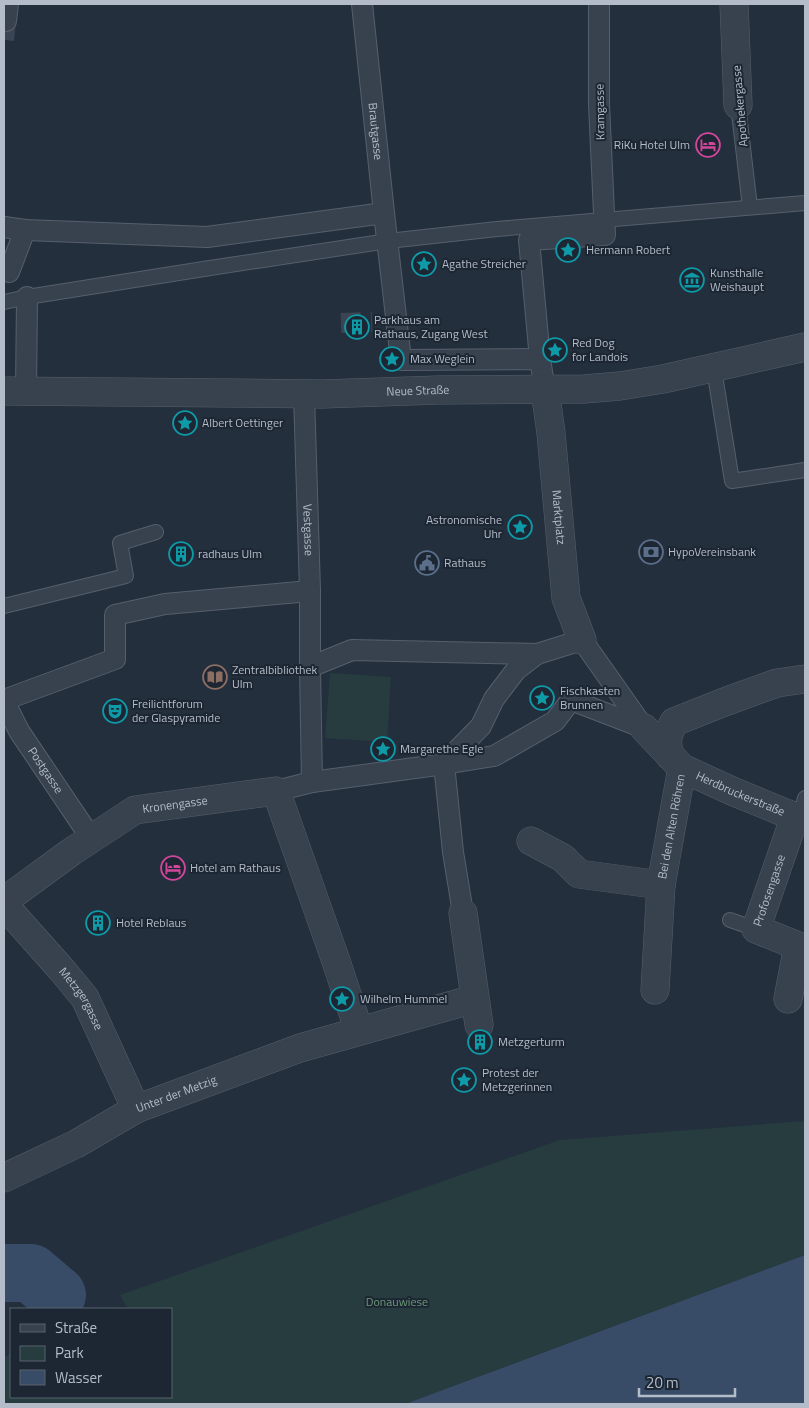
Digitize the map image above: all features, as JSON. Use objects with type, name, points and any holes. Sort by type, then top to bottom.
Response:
[{"type":"street","name":"Brautgasse","points":[[362,4],[401,360],[540,359]]},
{"type":"street","name":"Kramgasse","points":[[599,4],[599,104],[604,220]]},
{"type":"street","name":"Apothekergasse","points":[[734,4],[738,105]]},
{"type":"street","points":[[4,227],[25,230],[207,238],[384,213]]},
{"type":"street","points":[[545,390],[540,359],[530,240],[605,235],[604,220]]},
{"type":"street","points":[[9,272],[25,230]]},
{"type":"street","name":"Neue Straße","points":[[27,297],[15,391],[304,394],[438,390],[584,390],[620,386],[714,368],[805,347]]},
{"type":"street","name":"Marktplatz","points":[[545,390],[551,433],[566,598],[582,640],[644,728],[676,762]]},
{"type":"street","name":"Vestgasse","points":[[304,394],[310,591],[312,782]]},
{"type":"street","points":[[4,701],[115,658],[115,615],[165,604],[310,591]]},
{"type":"street","points":[[310,667],[352,650],[537,654],[582,640]]},
{"type":"street","points":[[479,1025],[453,852],[444,764],[481,726],[494,699],[516,670],[537,654]]},
{"type":"street","points":[[676,762],[667,745],[668,734],[674,722],[725,693],[805,679]]},
{"type":"street","name":"Marktplatz","points":[[312,782],[494,756],[554,721],[571,700],[644,728]]},
{"type":"street","name":"Postgasse","points":[[4,701],[19,731],[91,838]]},
{"type":"street","name":"Herdbruckerstraße","points":[[676,762],[732,791],[801,813]]},
{"type":"street","name":"Bei den Alten Röhren","points":[[655,990],[662,885],[676,762]]},
{"type":"street","name":"Kronengasse","points":[[4,900],[91,838],[135,810],[276,791],[312,782]]},
{"type":"street","points":[[276,791],[334,954],[359,1031]]},
{"type":"street","name":"Profosengasse","points":[[788,998],[798,946],[756,929],[801,813]]},
{"type":"street","name":"Bei den Alten Röhren","points":[[531,841],[563,858],[579,874],[662,885]]},
{"type":"street","name":"Metzgergasse","points":[[4,905],[62,970],[84,998],[136,1109]]},
{"type":"street","name":"Unter der Metzig","points":[[4,1178],[76,1144],[136,1109],[300,1048],[474,998]]},
{"type":"lane","name":"Apothekergasse","points":[[738,105],[750,207]]},
{"type":"lane","points":[[4,302],[210,268],[389,250],[497,229],[805,203]]},
{"type":"lane","points":[[714,368],[732,481],[805,470]]},
{"type":"lane","points":[[4,606],[126,576],[120,543],[156,532]]},
{"type":"lane","points":[[730,920],[756,929]]},
{"type":"green space","points":[[330,673],[391,677],[387,742],[325,738]]},
{"type":"green space","name":"Donauwiese","points":[[805,1121],[805,1255],[405,1404],[4,1404],[4,1357],[10,1354],[10,1398],[172,1398],[172,1308],[127,1308],[120,1295],[560,1140]]},
{"type":"water","points":[[805,1255],[805,1404],[405,1404]]},
{"type":"waterway","points":[[4,1273],[31,1273],[57,1295]]},
{"type":"tunnel","points":[[4,40],[6,21]]},
{"type":"tunnel","points":[[341,323],[372,322]]},
{"type":"place","name":"RiKu Hotel Ulm","points":[[708,145]]},
{"type":"place","name":"Hermann Robert","points":[[568,250]]},
{"type":"place","name":"Agathe Streicher","points":[[424,264]]},
{"type":"place","name":"Kunsthalle Weishaupt","points":[[692,280]]},
{"type":"place","name":"Parkhaus am Rathaus, Zugang West","points":[[357,327]]},
{"type":"place","name":"Red Dog for Landois","points":[[555,350]]},
{"type":"place","name":"Max Weglein","points":[[392,359]]},
{"type":"place","name":"Albert Oettinger","points":[[185,423]]},
{"type":"place","name":"Astronomische Uhr","points":[[520,527]]},
{"type":"place","name":"HypoVereinsbank","points":[[651,552]]},
{"type":"place","name":"radhaus Ulm","points":[[181,554]]},
{"type":"place","name":"Rathaus","points":[[427,563]]},
{"type":"place","name":"Zentralbibliothek Ulm","points":[[215,677]]},
{"type":"place","name":"Fischkasten Brunnen","points":[[542,698]]},
{"type":"place","name":"Freilichtforum der Glaspyramide","points":[[115,711]]},
{"type":"place","name":"Margarethe Egle","points":[[383,749]]},
{"type":"place","name":"Hotel am Rathaus","points":[[173,868]]},
{"type":"place","name":"Hotel Reblaus","points":[[98,923]]},
{"type":"place","name":"Wilhelm Hummel","points":[[342,999]]},
{"type":"place","name":"Metzgerturm","points":[[480,1042]]},
{"type":"place","name":"Protest der Metzgerinnen","points":[[464,1080]]}]
